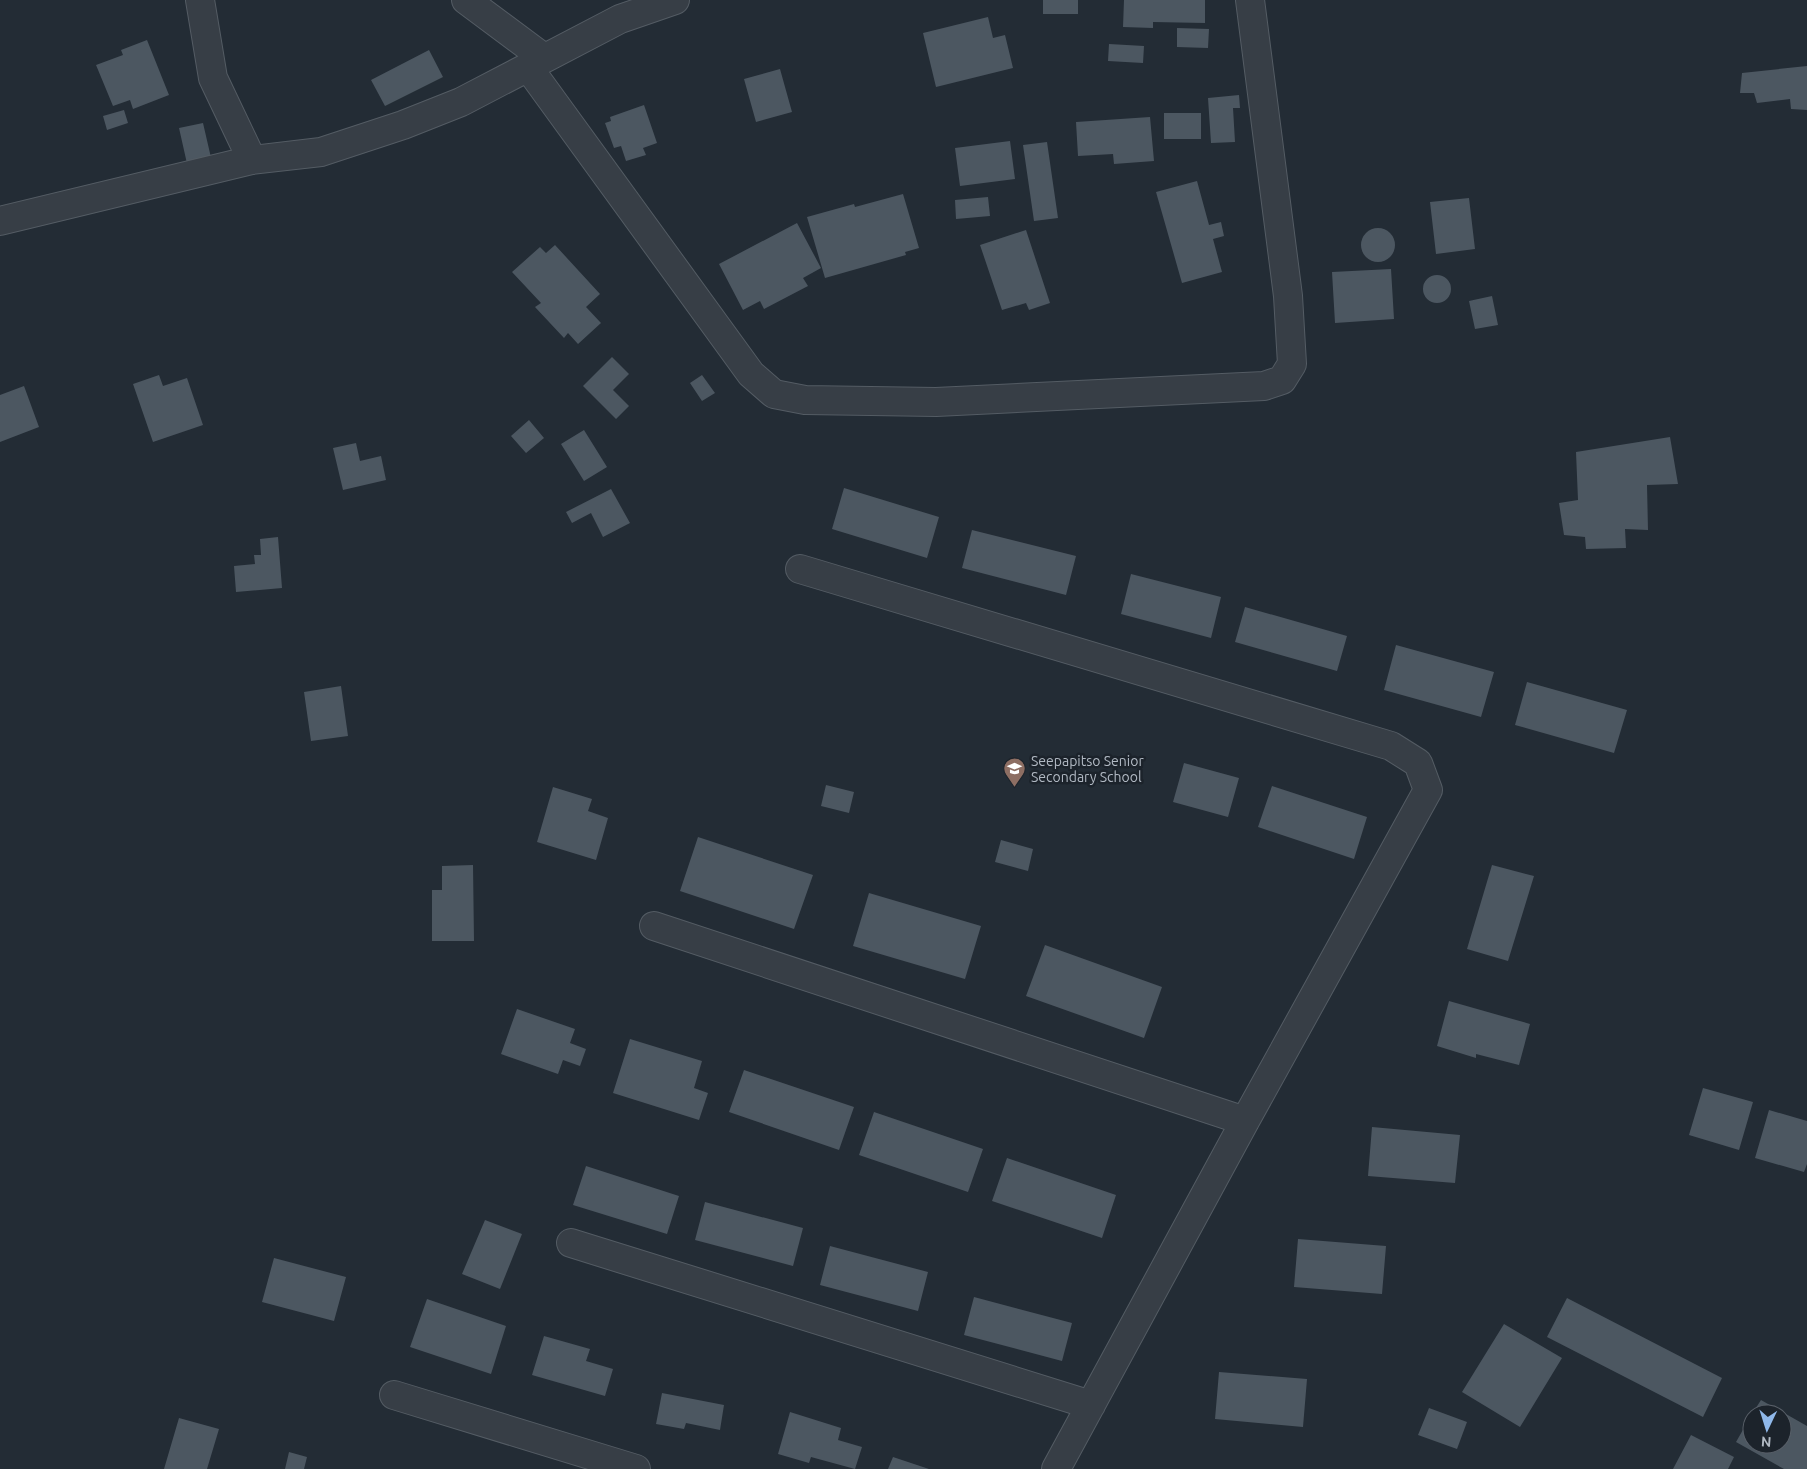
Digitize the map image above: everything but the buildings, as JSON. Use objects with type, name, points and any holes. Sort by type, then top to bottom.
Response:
[{"type":"street","points":[[200,0],[213,78],[252,160]]},
{"type":"street","points":[[466,0],[536,63],[751,374],[774,394],[806,400],[936,402],[1264,386],[1282,380],[1292,364],[1288,296],[1250,0]]},
{"type":"street","points":[[0,221],[252,160],[321,152],[403,125],[461,102],[620,19],[675,0]]},
{"type":"street","points":[[800,569],[1391,746],[1418,763],[1428,790],[1056,1469]]},
{"type":"street","points":[[654,926],[1245,1121]]},
{"type":"street","points":[[570,1243],[1091,1405]]},
{"type":"street","points":[[394,1395],[636,1469]]},
{"type":"place","name":"Seepapitso Senior Secondary School","points":[[1015,788]]}]
